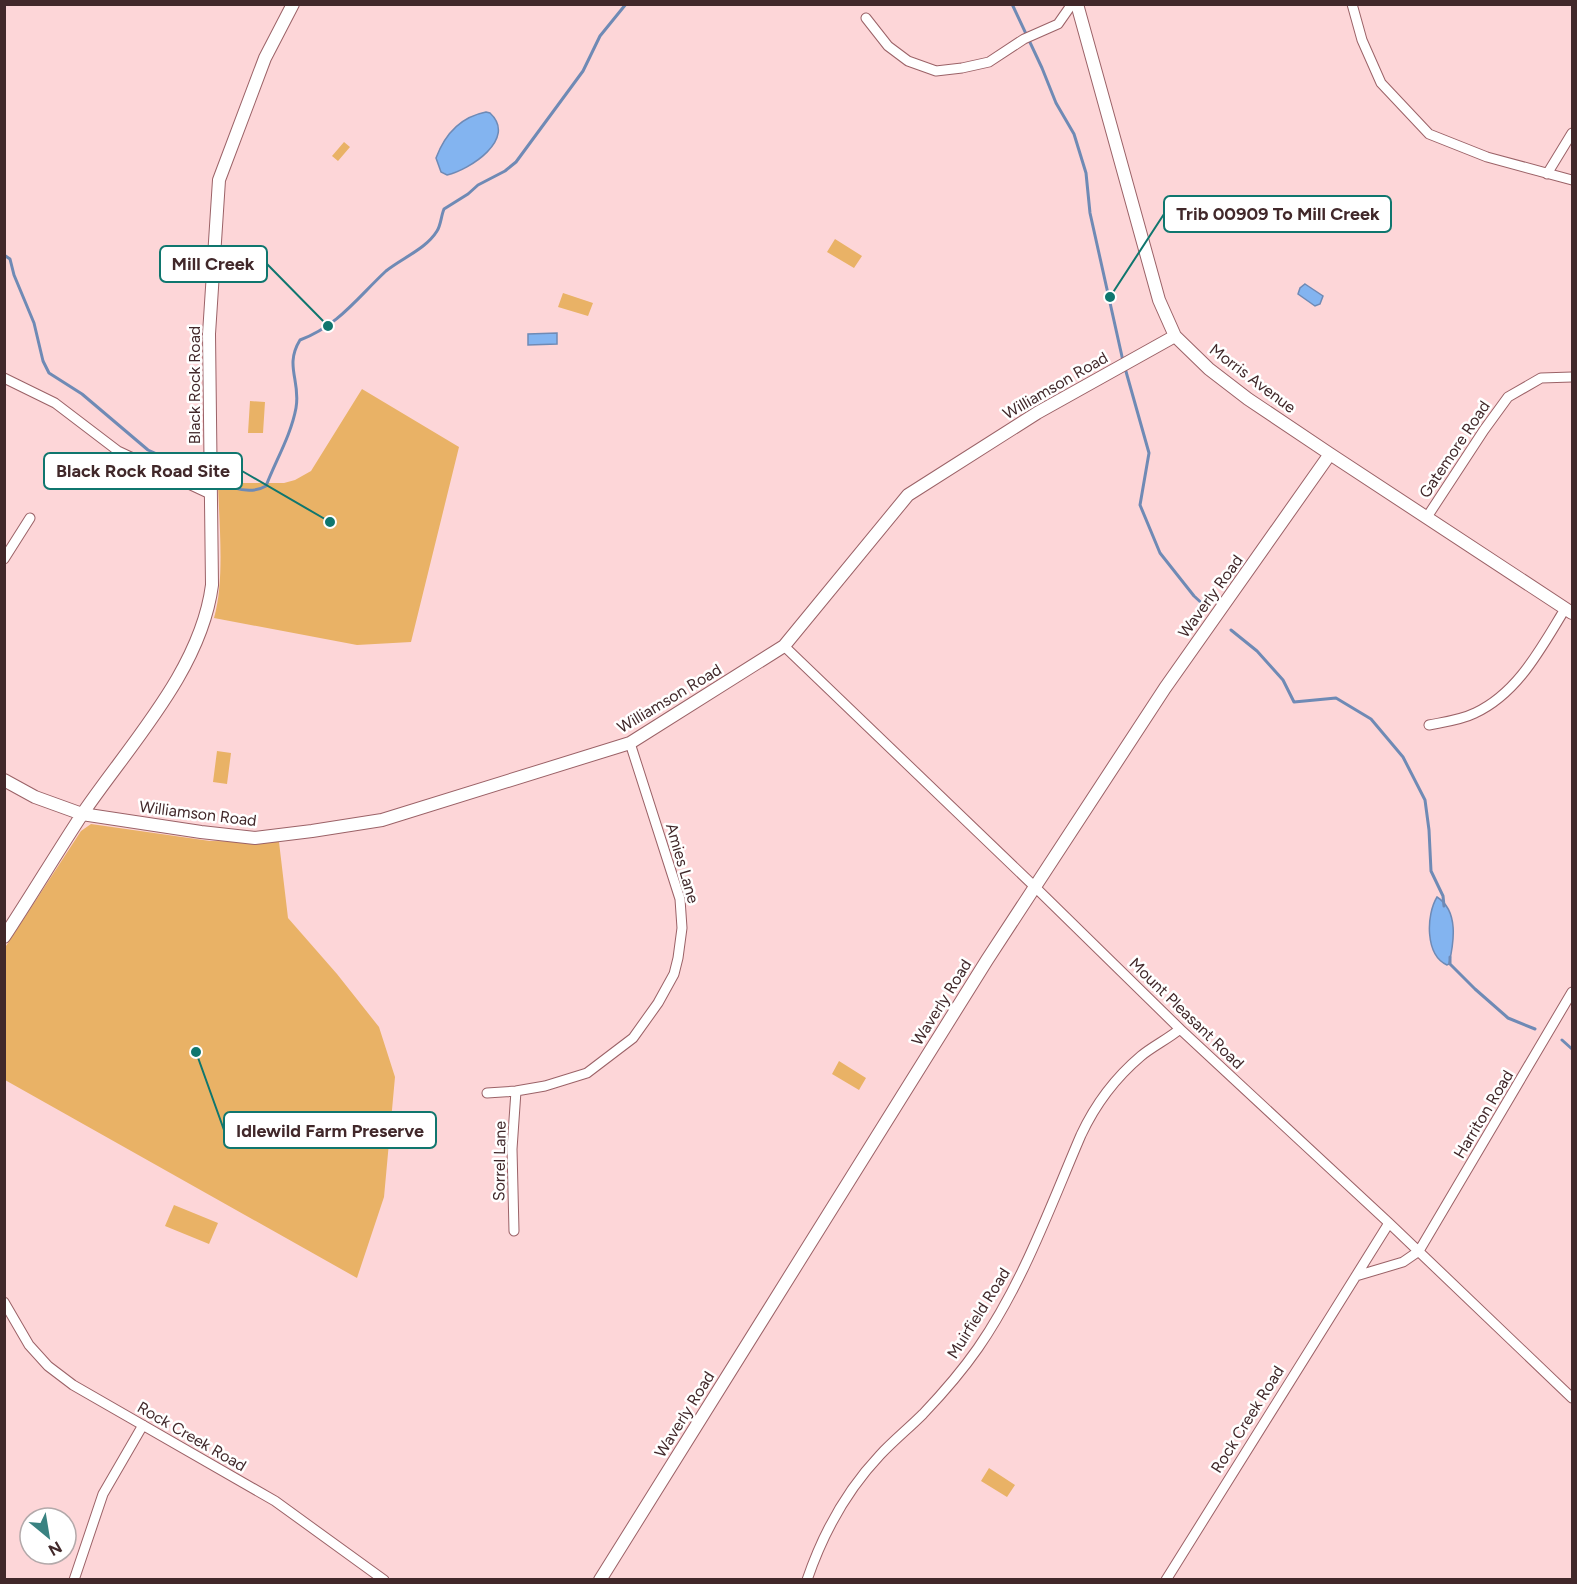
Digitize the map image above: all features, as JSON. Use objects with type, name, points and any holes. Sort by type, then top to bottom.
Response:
[{"type":"street","name":"Black Rock Road","points":[[4,937],[82,814],[164,699],[197,642],[209,606],[212,585],[209,334],[219,180],[264,58],[293,4]]},
{"type":"street","points":[[866,18],[888,46],[908,61],[936,71],[962,69],[989,62],[1024,39],[1058,24],[1072,4]]},
{"type":"street","name":"Morris Avenue","points":[[1077,4],[1159,300],[1175,336],[1209,369],[1248,399],[1569,611]]},
{"type":"street","points":[[1352,4],[1362,40],[1381,83],[1429,134],[1487,158],[1572,180]]},
{"type":"street","points":[[1547,174],[1572,133]]},
{"type":"street","name":"Williamson Road","points":[[4,780],[35,796],[82,814],[255,838],[382,820],[630,743],[784,646],[908,495],[1036,413],[1175,336]]},
{"type":"street","name":"Gatemore Road","points":[[1427,517],[1508,397],[1541,378],[1572,377]]},
{"type":"street","points":[[4,378],[55,404],[118,451],[210,484]]},
{"type":"street","name":"Waverly Road","points":[[600,1580],[981,969],[1165,688],[1330,454]]},
{"type":"street","points":[[4,559],[30,518]]},
{"type":"street","points":[[1429,725],[1476,713],[1512,686],[1530,666],[1569,611]]},
{"type":"street","name":"Mount Pleasant Road","points":[[784,646],[1180,1029],[1419,1251],[1572,1398]]},
{"type":"street","name":"Amies Lane","points":[[486,1093],[545,1086],[586,1073],[633,1038],[657,1005],[674,974],[682,928],[680,899],[630,743]]},
{"type":"street","name":"Harriton Road","points":[[1419,1251],[1572,992]]},
{"type":"street","name":"Muirfield Road","points":[[807,1580],[825,1533],[854,1486],[879,1456],[943,1391],[977,1348],[995,1320],[1019,1278],[1090,1116],[1115,1081],[1142,1055],[1180,1029]]},
{"type":"street","name":"Sorrel Lane","points":[[514,1231],[512,1149],[516,1091]]},
{"type":"street","name":"Rock Creek Road","points":[[1166,1580],[1389,1223]]},
{"type":"street","points":[[1356,1276],[1403,1262],[1419,1251]]},
{"type":"street","name":"Rock Creek Road","points":[[4,1302],[29,1345],[48,1366],[73,1385],[275,1501],[384,1580]]},
{"type":"street","points":[[74,1580],[103,1494],[143,1425]]},
{"type":"shaded area","points":[[344,142],[350,147],[338,161],[332,156]]},
{"type":"shaded area","points":[[835,239],[862,256],[854,268],[827,252]]},
{"type":"shaded area","points":[[563,293],[593,303],[588,316],[558,307]]},
{"type":"shaded area","points":[[362,389],[459,447],[411,642],[357,645],[214,618],[220,569],[218,483],[284,483],[311,471]]},
{"type":"shaded area","points":[[250,401],[265,402],[263,433],[248,433]]},
{"type":"shaded area","points":[[217,751],[231,753],[227,784],[213,782]]},
{"type":"shaded area","points":[[91,824],[210,841],[279,842],[288,918],[379,1027],[395,1077],[384,1197],[357,1278],[5,1080],[4,949],[81,831]]},
{"type":"shaded area","points":[[839,1061],[866,1078],[859,1090],[832,1074]]},
{"type":"shaded area","points":[[174,1205],[218,1223],[209,1244],[165,1226]]},
{"type":"shaded area","points":[[989,1468],[1015,1485],[1007,1497],[981,1481]]},
{"type":"water","points":[[486,112],[490,113],[497,123],[498,133],[494,143],[478,160],[467,167],[447,175],[441,172],[436,158],[449,134],[461,122]]},
{"type":"water","points":[[1305,284],[1323,296],[1320,304],[1315,306],[1298,294],[1300,288]]},
{"type":"water","points":[[557,333],[557,344],[528,345],[528,334]]},
{"type":"water","points":[[1437,897],[1449,910],[1452,919],[1453,937],[1447,965],[1440,960],[1431,944],[1431,914]]},
{"type":"waterway","points":[[215,481],[247,490],[266,486],[294,418],[297,398],[293,358],[300,340],[337,319],[386,271],[427,243],[438,229],[444,209],[516,162],[583,71],[600,36],[626,4]]},
{"type":"waterway","points":[[1012,4],[1056,103],[1074,134],[1086,173],[1090,213],[1123,361]]},
{"type":"waterway","points":[[4,255],[10,259],[14,275],[34,323],[43,361],[49,373],[82,394],[148,450],[206,476]]},
{"type":"waterway","points":[[1125,368],[1149,453],[1140,505],[1160,553],[1194,596],[1207,608]]},
{"type":"waterway","points":[[1231,630],[1257,651],[1283,680],[1294,702],[1336,698],[1371,719],[1403,757],[1425,800],[1431,871],[1443,896],[1444,906]]},
{"type":"waterway","points":[[1450,957],[1450,964],[1508,1018],[1535,1029]]},
{"type":"waterway","points":[[1562,1040],[1572,1049]]},
{"type":"place","name":"Trib 00909 To Mill Creek","points":[[1110,297]]},
{"type":"place","name":"Mill Creek","points":[[328,326]]},
{"type":"place","name":"Black Rock Road Site","points":[[330,522]]},
{"type":"place","name":"Idlewild Farm Preserve","points":[[196,1052]]}]
